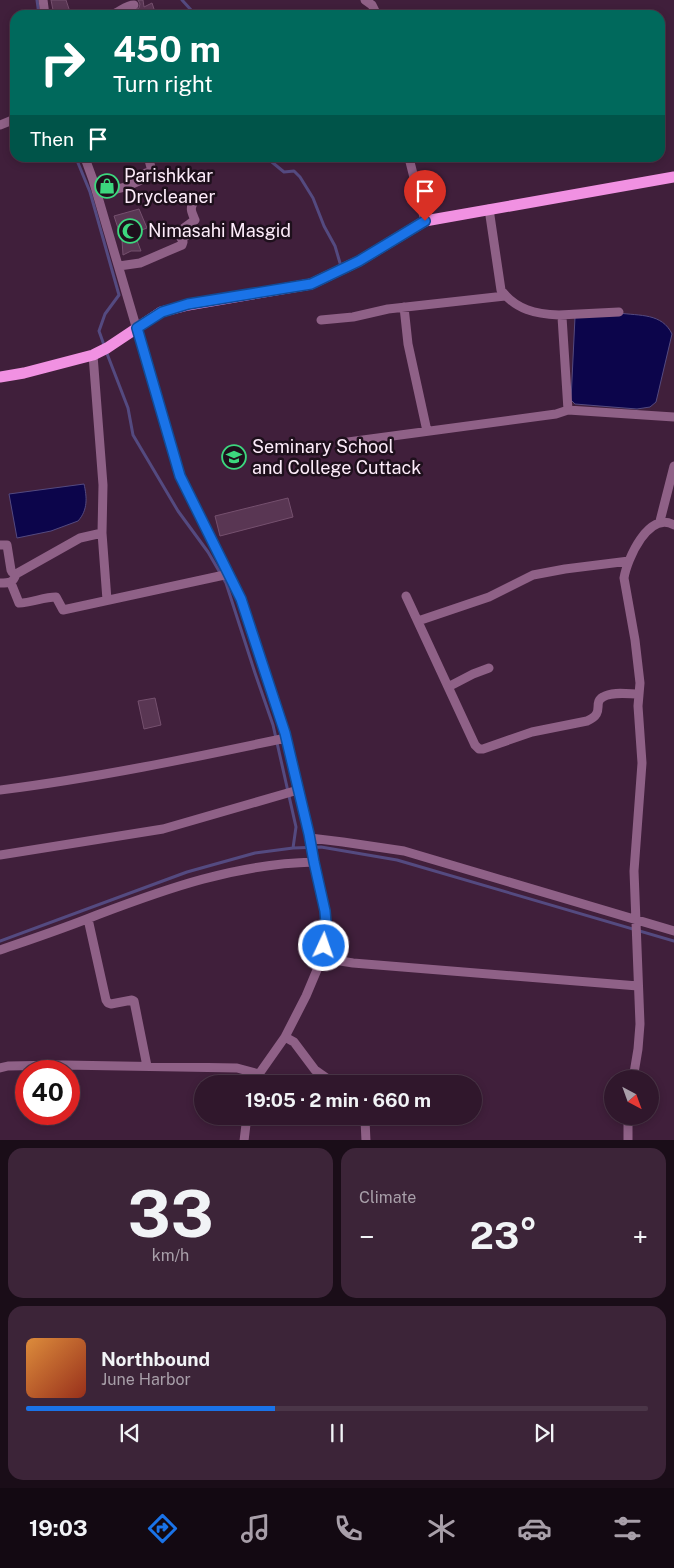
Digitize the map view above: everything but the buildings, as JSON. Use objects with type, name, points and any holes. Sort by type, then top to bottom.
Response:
[{"type":"main road","points":[[0,377],[24,373],[100,351],[162,312],[188,304],[311,284],[359,261],[425,221],[674,177]]},
{"type":"street","points":[[365,0],[372,5],[374,10]]},
{"type":"street","points":[[120,10],[132,4],[134,5]]},
{"type":"street","points":[[0,1068],[8,1066],[63,1065],[237,1068],[259,1074],[285,1037],[306,996],[322,958],[327,935],[325,911],[286,738],[241,599],[180,476],[98,194],[86,162]]},
{"type":"street","points":[[98,194],[125,188],[148,177],[146,173],[152,171],[150,162]]},
{"type":"street","points":[[410,162],[425,221]]},
{"type":"street","points":[[119,266],[140,262],[182,245],[181,238],[186,236],[184,228],[195,220],[191,211],[194,202]]},
{"type":"street","points":[[489,209],[501,290],[505,296],[526,310],[540,314],[620,312]]},
{"type":"street","points":[[321,320],[353,317],[388,309],[505,296]]},
{"type":"street","points":[[404,307],[408,344],[427,431]]},
{"type":"street","points":[[559,315],[562,317],[563,326],[568,410]]},
{"type":"street","points":[[100,351],[103,485],[102,533],[107,600]]},
{"type":"street","points":[[348,442],[556,414],[568,410],[674,417]]},
{"type":"street","points":[[660,521],[674,466]]},
{"type":"street","points":[[634,1070],[640,1024],[634,871],[642,763],[638,714],[640,683],[624,578],[628,561],[646,532],[660,521],[674,525]]},
{"type":"street","points":[[0,583],[11,583],[14,581],[16,574],[80,538],[102,533]]},
{"type":"street","points":[[0,545],[6,545],[11,570],[16,574]]},
{"type":"street","points":[[418,621],[489,597],[533,575],[628,561]]},
{"type":"street","points":[[11,583],[19,604],[56,597],[63,610],[229,574]]},
{"type":"street","points":[[406,596],[475,745],[479,749],[532,732],[564,724],[587,721],[597,714],[598,702],[602,697],[639,694]]},
{"type":"street","points":[[448,687],[489,668]]},
{"type":"street","points":[[0,790],[70,781],[194,758],[286,738]]},
{"type":"street","points":[[0,855],[163,829],[298,790]]},
{"type":"street","points":[[310,840],[343,842],[404,851],[674,931]]},
{"type":"street","points":[[0,950],[169,888],[216,874],[291,862],[314,861]]},
{"type":"street","points":[[88,919],[106,1000],[111,1004],[134,1001],[146,1066]]},
{"type":"street","points":[[322,958],[353,963],[638,986]]},
{"type":"street","points":[[285,1037],[294,1042],[315,1070],[322,1075]]},
{"type":"street","points":[[244,1140],[246,1125]]},
{"type":"street","points":[[365,1125],[366,1140]]},
{"type":"street","points":[[628,1125],[628,1140]]},
{"type":"shaded area","points":[[619,313],[642,315],[656,319],[668,327],[672,334],[656,402],[650,407],[637,409],[575,404],[571,400],[575,317]]},
{"type":"shaded area","points":[[84,484],[86,503],[84,512],[78,521],[51,531],[17,538],[9,494]]},
{"type":"waterway","points":[[37,0],[38,10]]},
{"type":"waterway","points":[[182,0],[191,10]]},
{"type":"waterway","points":[[78,162],[90,192],[119,295],[105,314],[99,331],[104,345]]},
{"type":"waterway","points":[[272,162],[284,172],[294,171],[300,177],[313,198],[324,226],[335,246],[340,263]]},
{"type":"waterway","points":[[106,351],[128,408],[133,435],[178,511],[208,552],[226,583],[273,725],[296,827],[293,848]]},
{"type":"waterway","points":[[0,941],[187,872],[255,853],[293,848],[321,847],[397,860],[674,941]]},
{"type":"place","name":"Parishkkar Drycleaner","points":[[107,186]]},
{"type":"place","name":"Nimasahi Masgid","points":[[130,231]]},
{"type":"place","name":"Seminary School and College Cuttack","points":[[234,457]]},
{"type":"route","points":[[324,946],[327,935],[325,911],[285,733],[241,599],[180,476],[137,328],[162,312],[188,304],[311,284],[359,261],[425,221]]}]
